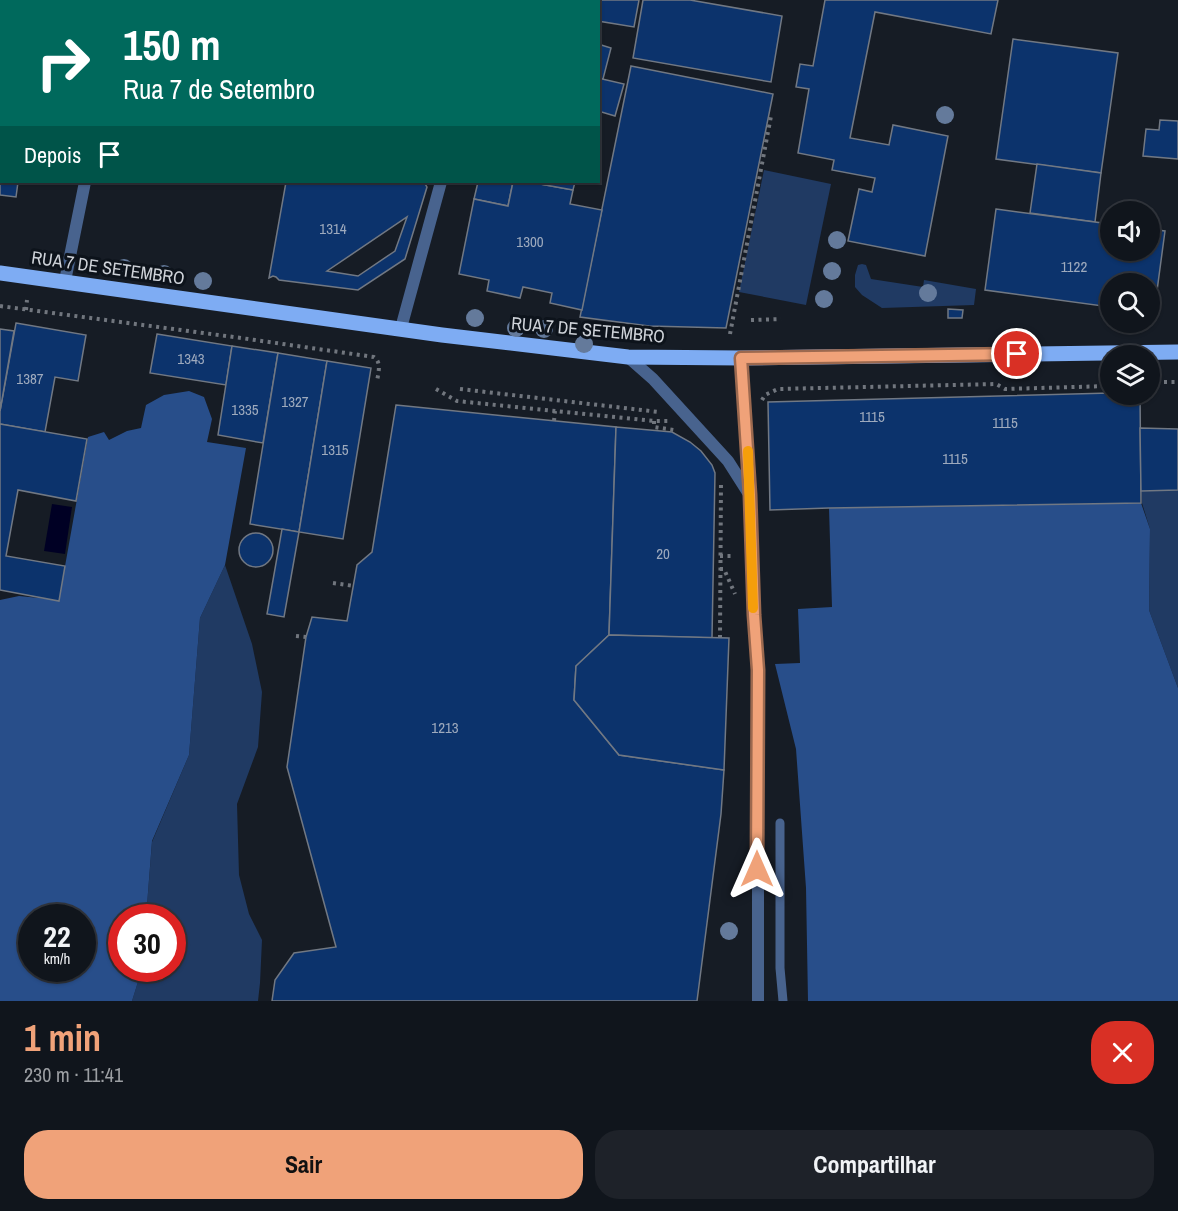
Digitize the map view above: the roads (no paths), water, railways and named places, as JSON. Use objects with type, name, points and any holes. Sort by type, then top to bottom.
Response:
[{"type":"main road","name":"RUA 7 DE SETEMBRO","points":[[0,273],[628,357],[741,358],[1178,352]]},
{"type":"street","points":[[65,281],[85,183]]},
{"type":"street","points":[[401,328],[441,183]]},
{"type":"street","points":[[628,357],[653,379],[728,461],[750,495]]},
{"type":"street","points":[[741,358],[758,670],[758,1001]]},
{"type":"lane","points":[[780,823],[780,968],[783,1001]]}]
